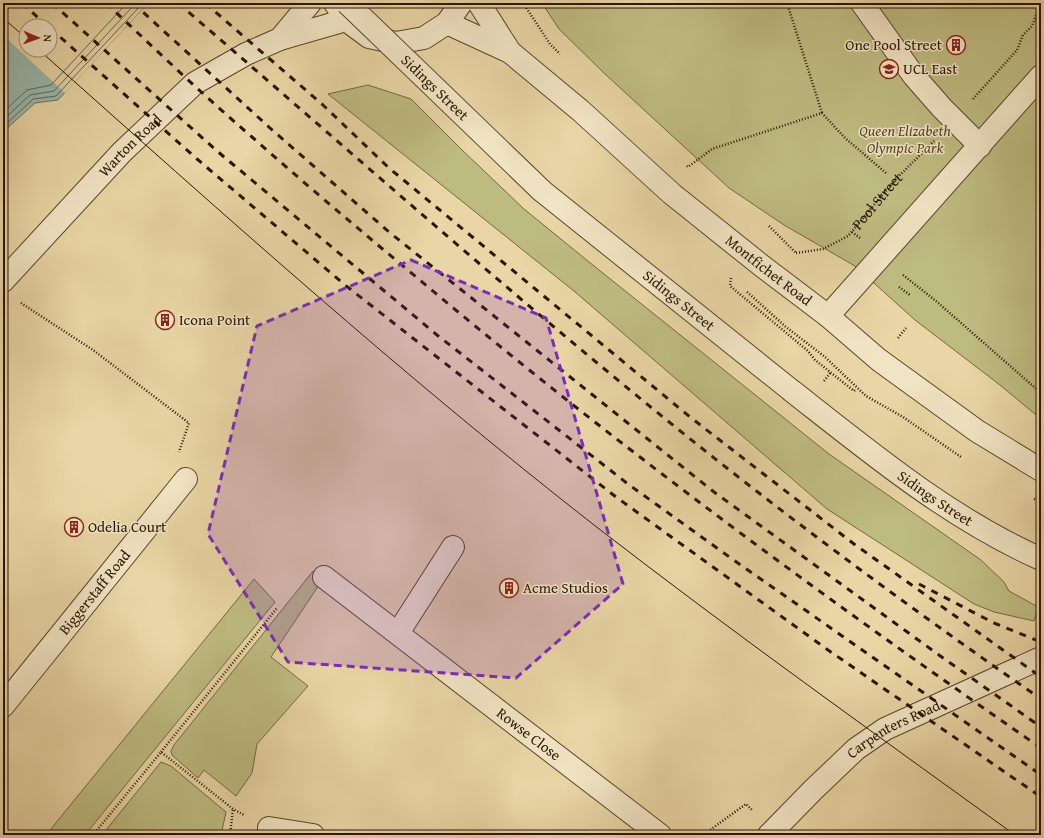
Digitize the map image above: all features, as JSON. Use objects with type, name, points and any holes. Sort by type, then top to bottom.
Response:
[{"type":"street","name":"Warton Road","points":[[280,39],[310,3]]},
{"type":"street","points":[[343,9],[369,37],[396,43],[424,38],[447,23],[462,3]]},
{"type":"street","name":"Montfichet Road","points":[[479,3],[510,52]]},
{"type":"street","points":[[862,3],[914,76],[980,146]]},
{"type":"street","name":"Warton Road","points":[[3,281],[122,152],[195,83],[246,54],[343,9]]},
{"type":"street","name":"Sidings Street","points":[[343,9],[542,191],[792,391],[891,468],[939,502],[984,531],[1041,559]]},
{"type":"street","name":"Montfichet Road","points":[[447,23],[510,52],[581,111],[672,194],[762,266],[828,316],[880,360],[912,385],[977,431],[1041,470]]},
{"type":"street","points":[[828,316],[1041,76]]},
{"type":"street","name":"Biggerstaff Road","points":[[3,706],[186,479]]},
{"type":"street","points":[[398,633],[453,547]]},
{"type":"street","name":"Rowse Close","points":[[324,577],[660,835]]},
{"type":"street","name":"Carpenters Road","points":[[769,835],[856,749],[885,729],[1041,658]]},
{"type":"street","points":[[269,828],[314,835]]},
{"type":"path","points":[[523,3],[550,44]]},
{"type":"path","points":[[787,3],[822,113],[845,138],[886,173]]},
{"type":"path","name":"Pool Street","points":[[796,253],[823,249],[848,236],[894,181],[954,120],[1017,50],[1023,35],[1032,26],[1041,3]]},
{"type":"path","points":[[688,167],[712,149],[822,113]]},
{"type":"path","name":"Montfichet Road","points":[[769,226],[796,253]]},
{"type":"path","points":[[735,279],[731,273],[730,286],[772,320],[831,372],[854,391],[855,390]]},
{"type":"path","points":[[906,278],[936,301],[1041,393]]},
{"type":"path","points":[[899,287],[910,295]]},
{"type":"path","points":[[744,289],[786,327],[825,357],[842,372],[850,382],[873,401]]},
{"type":"path","points":[[16,299],[93,350],[189,423],[184,441],[171,467],[186,479]]},
{"type":"path","points":[[896,340],[906,328]]},
{"type":"path","points":[[821,384],[831,372]]},
{"type":"path","points":[[93,835],[277,608]]},
{"type":"path","points":[[161,752],[234,809],[269,828]]},
{"type":"path","points":[[703,835],[746,804]]},
{"type":"path","points":[[230,835],[234,809]]},
{"type":"highlighted area","points":[[411,260],[546,318],[623,584],[516,678],[288,662],[208,534],[257,326]]},
{"type":"green space","name":"Queen Elizabeth Olympic Park","points":[[542,3],[1041,3],[1041,419],[1000,385],[915,320],[855,266],[784,225],[729,188],[605,74],[559,29]]},
{"type":"green space","points":[[368,85],[411,99],[524,209],[594,266],[829,454],[981,560],[1004,582],[1009,591],[1038,607],[1034,621],[994,612],[974,604],[827,509],[574,291],[328,94]]},
{"type":"green space","points":[[313,571],[323,579],[271,657],[308,686],[257,744],[252,773],[236,796],[204,770],[198,778],[172,755],[171,751],[174,745]]},
{"type":"green space","points":[[254,579],[275,602],[85,835],[46,835]]},
{"type":"green space","points":[[161,762],[171,766],[226,812],[221,835],[102,835]]},
{"type":"water","points":[[3,3],[148,3],[58,100],[35,103],[3,132]]},
{"type":"pier","points":[[3,3],[148,3],[65,93],[28,58],[58,58],[58,18],[18,18],[18,49],[3,35]]},
{"type":"tram line","points":[[3,18],[18,31]]},
{"type":"tram line","points":[[48,58],[382,352],[522,468],[698,604],[803,682],[1015,835]]},
{"type":"railway","points":[[22,3],[38,18]]},
{"type":"railway","points":[[52,3],[217,151],[437,335],[628,484],[735,561],[1041,775]]},
{"type":"railway","points":[[106,3],[196,88],[278,160],[410,272],[533,373],[747,538],[893,644],[1041,748]]},
{"type":"railway","points":[[133,3],[270,128],[389,232],[714,492],[1041,727]]},
{"type":"railway","points":[[178,3],[489,272],[679,430],[767,500],[857,568],[1041,699]]},
{"type":"railway","points":[[205,3],[323,105],[389,168],[690,417],[854,544],[1041,677]]},
{"type":"railway","points":[[58,35],[197,159],[345,285],[616,497],[828,650],[1041,797]]},
{"type":"railway","points":[[919,584],[994,623],[1041,642]]},
{"type":"place","name":"One Pool Street","points":[[956,45]]},
{"type":"place","name":"UCL East","points":[[889,69]]},
{"type":"place","name":"Icona Point","points":[[165,320]]},
{"type":"place","name":"Odelia Court","points":[[74,527]]},
{"type":"place","name":"Acme Studios","points":[[509,588]]}]
